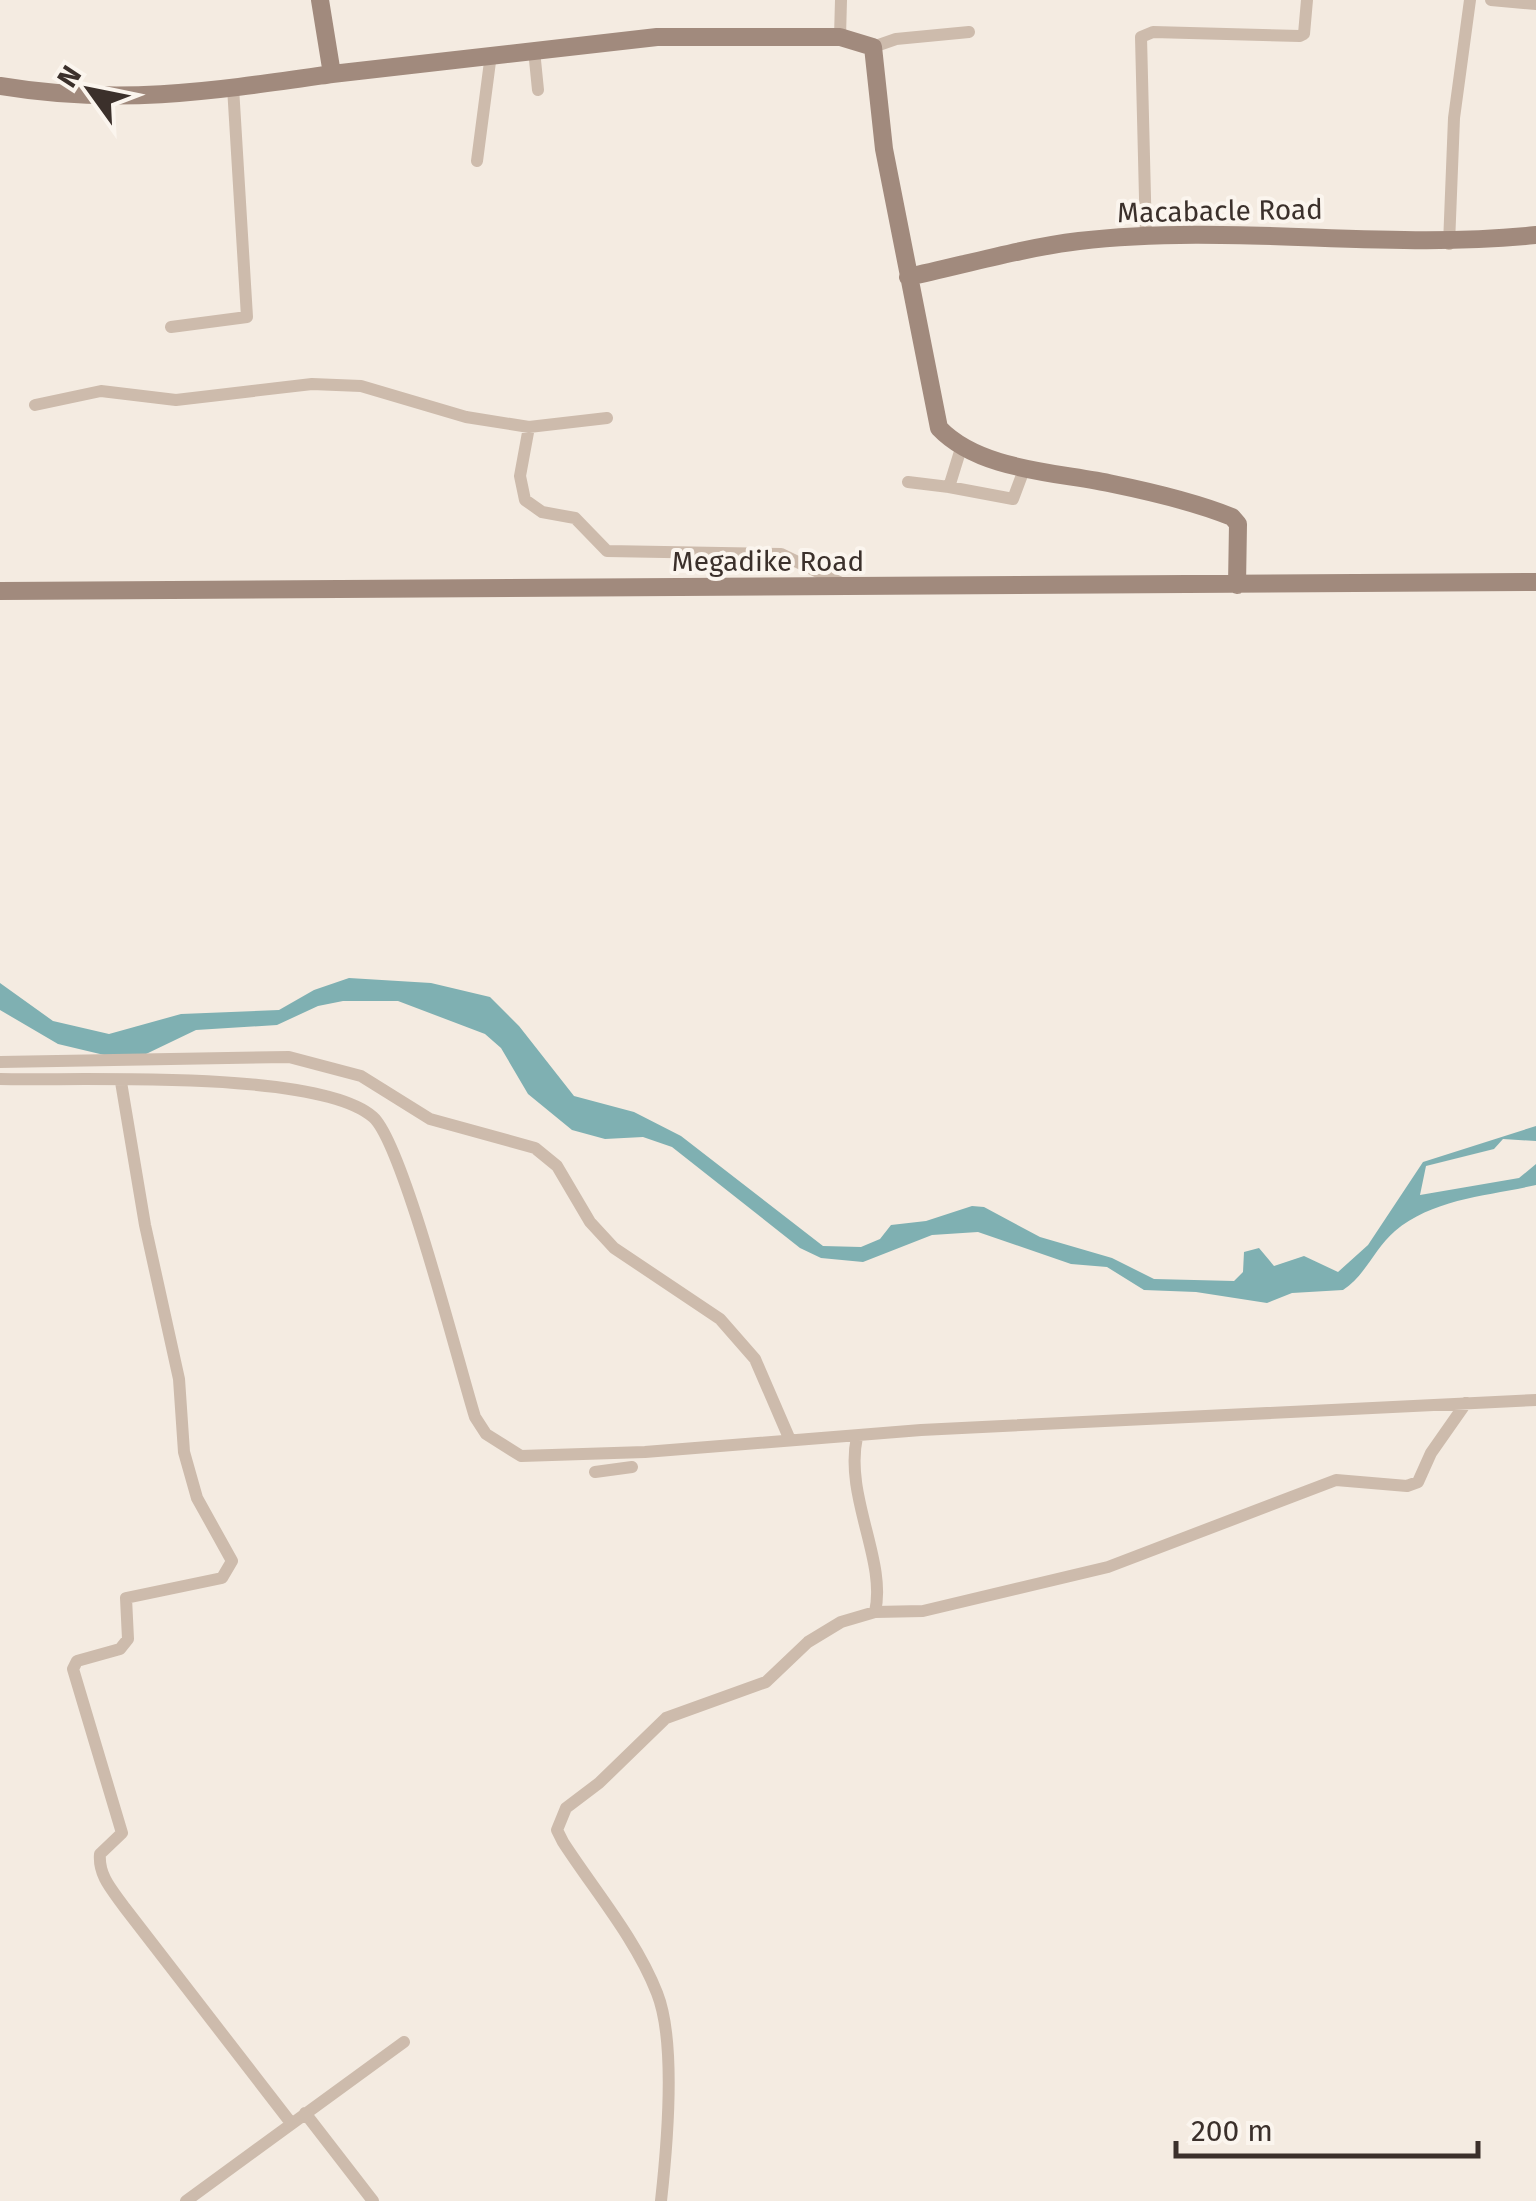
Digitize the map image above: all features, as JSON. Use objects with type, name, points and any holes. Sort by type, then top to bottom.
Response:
[{"type":"street","points":[[320,0],[332,74]]},
{"type":"street","points":[[840,37],[841,0]]},
{"type":"street","points":[[1146,238],[1141,36],[1153,32],[1300,36],[1304,34],[1308,0]]},
{"type":"street","points":[[1449,244],[1454,118],[1470,0]]},
{"type":"street","points":[[1491,0],[1531,2]]},
{"type":"street","points":[[0,86],[108,99],[657,37],[840,37],[873,47],[902,38],[969,32]]},
{"type":"street","points":[[873,47],[884,149],[908,277],[935,419],[946,436],[1024,467],[1114,484],[1232,517],[1238,524],[1238,585]]},
{"type":"street","points":[[534,50],[538,90]]},
{"type":"street","points":[[477,161],[491,54]]},
{"type":"street","points":[[171,327],[247,317],[233,87]]},
{"type":"street","name":"Macabacle Road","points":[[908,277],[1079,242],[1318,235],[1449,244],[1536,235]]},
{"type":"street","points":[[34,405],[86,392],[114,391],[176,400],[312,384],[361,386],[466,418],[528,428],[607,418]]},
{"type":"street","points":[[528,428],[520,476],[525,500],[542,512],[575,518],[606,551],[781,554],[848,587]]},
{"type":"street","points":[[948,487],[962,445]]},
{"type":"street","points":[[908,482],[1013,498],[1024,467]]},
{"type":"street","name":"Megadike Road","points":[[0,590],[1536,582]]},
{"type":"street","points":[[0,1062],[290,1057],[361,1076],[430,1120],[535,1148],[556,1166],[590,1222],[614,1248],[720,1319],[755,1359],[790,1440]]},
{"type":"street","points":[[0,1079],[288,1085],[336,1096],[373,1116],[388,1137],[404,1181],[475,1417],[486,1434],[504,1449],[521,1456],[1536,1400]]},
{"type":"street","points":[[121,1082],[145,1225],[179,1379],[184,1452],[197,1498],[232,1560],[222,1578],[126,1598],[128,1640],[120,1649],[77,1661],[74,1669],[122,1833],[100,1854],[99,1862],[104,1878],[125,1908],[290,2124]]},
{"type":"street","points":[[661,2201],[668,2157],[660,2001],[646,1971],[562,1842],[557,1830],[559,1818],[666,1718],[766,1682],[822,1631],[875,1612],[923,1611],[1009,1587],[1108,1567],[1336,1480],[1407,1486],[1418,1482],[1431,1452],[1466,1404]]},
{"type":"street","points":[[856,1437],[854,1478],[876,1592],[875,1612]]},
{"type":"street","points":[[595,1472],[632,1467]]},
{"type":"street","points":[[186,2201],[404,2042]]},
{"type":"street","points":[[304,2113],[374,2201]]},
{"type":"water","points":[[349,978],[431,983],[490,997],[519,1026],[574,1096],[634,1112],[681,1136],[823,1246],[861,1247],[880,1239],[891,1225],[926,1221],[972,1206],[984,1207],[1040,1237],[1112,1258],[1154,1279],[1234,1281],[1243,1272],[1244,1252],[1259,1248],[1274,1266],[1304,1256],[1338,1272],[1368,1245],[1423,1162],[1536,1126],[1536,1141],[1503,1139],[1494,1149],[1426,1166],[1420,1195],[1519,1178],[1536,1164],[1536,1185],[1427,1211],[1395,1231],[1343,1290],[1292,1293],[1267,1303],[1196,1292],[1144,1290],[1107,1267],[1071,1264],[978,1232],[932,1235],[863,1262],[821,1258],[800,1248],[672,1147],[643,1137],[605,1139],[572,1130],[528,1094],[501,1048],[485,1034],[398,1001],[343,1001],[318,1006],[277,1025],[196,1030],[146,1054],[121,1059],[58,1044],[0,1010],[0,983],[53,1021],[109,1034],[181,1014],[279,1010],[314,990]]}]
